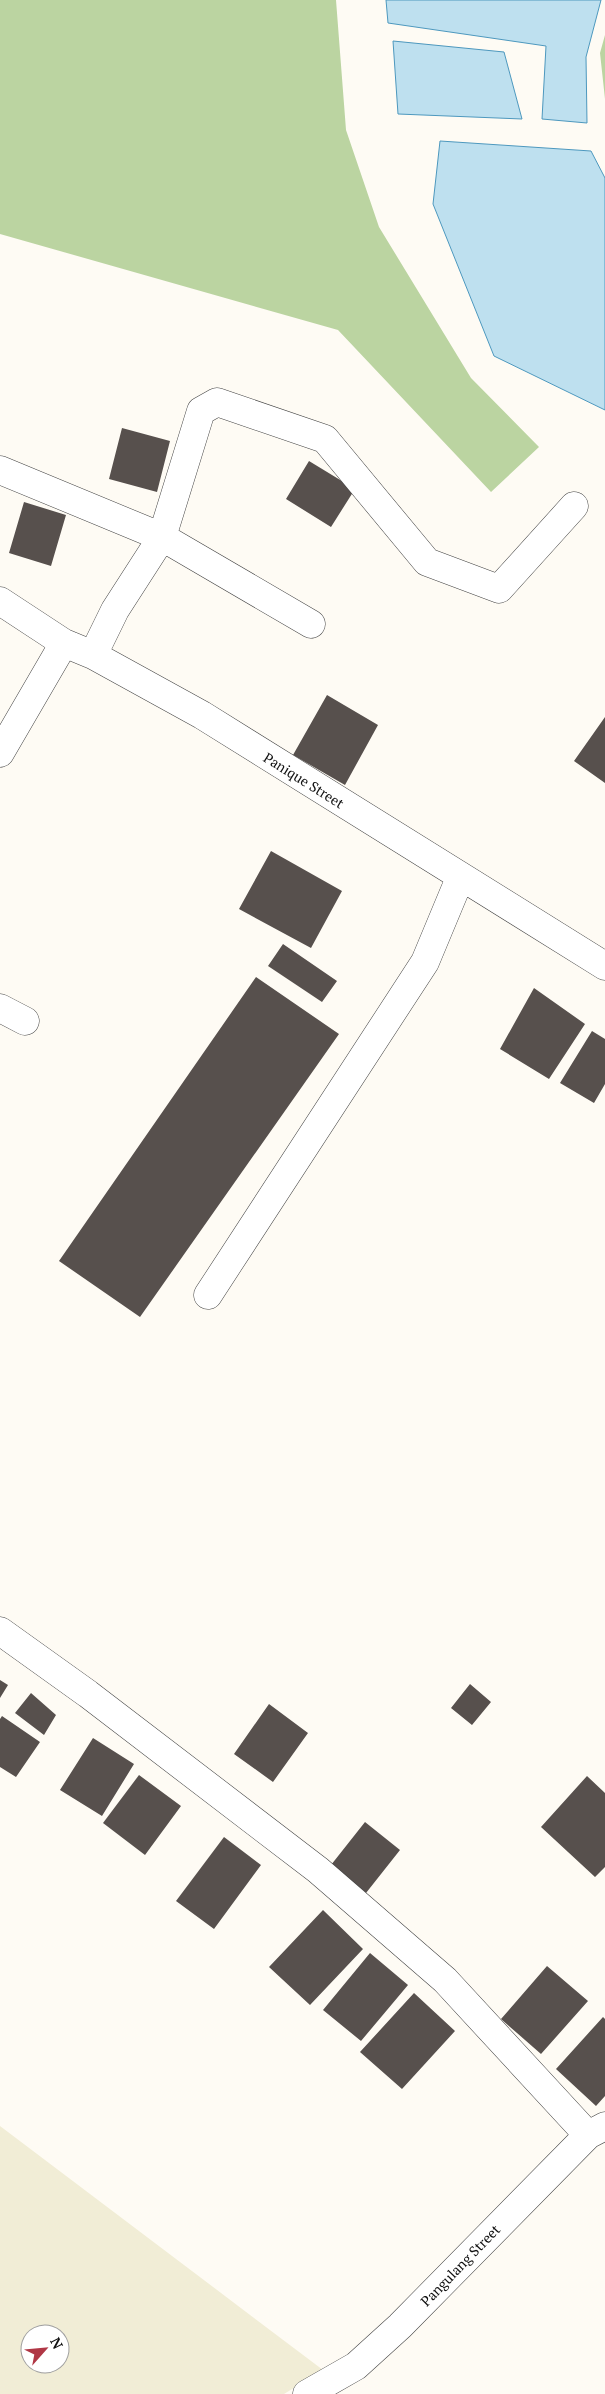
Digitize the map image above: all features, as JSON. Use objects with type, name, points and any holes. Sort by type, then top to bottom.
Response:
[{"type":"street","points":[[92,655],[114,610],[162,537],[201,411],[216,402],[325,439],[427,562],[500,589],[574,506]]},
{"type":"street","points":[[0,470],[162,537],[311,624]]},
{"type":"street","name":"Panique Street","points":[[0,601],[64,643],[92,655],[202,716],[460,878],[605,966]]},
{"type":"street","points":[[0,753],[64,643]]},
{"type":"street","points":[[208,1295],[425,962],[460,878]]},
{"type":"street","points":[[0,1008],[25,1022]]},
{"type":"street","points":[[0,1631],[88,1694],[318,1870],[445,1980],[596,2131]]},
{"type":"street","name":"Pangulang Street","points":[[307,2394],[356,2366],[400,2326],[596,2131]]},
{"type":"shaded area","points":[[0,2126],[323,2370],[284,2394],[0,2394]]},
{"type":"green space","points":[[0,0],[336,0],[346,130],[379,227],[471,378],[539,447],[491,492],[338,330],[0,234]]},
{"type":"green space","points":[[605,35],[605,99],[600,53]]},
{"type":"water","points":[[386,0],[601,0],[586,57],[587,123],[542,119],[546,46],[388,23]]},
{"type":"water","points":[[393,41],[504,52],[522,119],[398,114]]},
{"type":"water","points":[[440,141],[591,151],[605,178],[605,410],[494,356],[433,204]]},
{"type":"building","points":[[122,428],[170,441],[157,492],[109,479]]},
{"type":"building","points":[[309,461],[355,489],[331,527],[286,499]]},
{"type":"building","points":[[24,502],[66,515],[51,566],[9,553]]},
{"type":"building","points":[[327,695],[378,725],[345,785],[293,755]]},
{"type":"building","points":[[605,717],[605,783],[574,761]]},
{"type":"building","points":[[271,851],[342,891],[311,948],[239,909]]},
{"type":"building","points":[[283,944],[337,981],[322,1002],[268,966]]},
{"type":"building","points":[[256,977],[339,1034],[140,1317],[59,1261]]},
{"type":"building","points":[[534,988],[585,1024],[549,1079],[500,1049]]},
{"type":"building","points":[[592,1031],[605,1039],[605,1084],[594,1103],[560,1083]]},
{"type":"building","points":[[0,1680],[8,1685],[0,1698]]},
{"type":"building","points":[[470,1684],[491,1702],[472,1725],[451,1708]]},
{"type":"building","points":[[31,1693],[56,1715],[44,1735],[15,1713]]},
{"type":"building","points":[[269,1704],[308,1733],[273,1782],[234,1754]]},
{"type":"building","points":[[2,1716],[40,1742],[16,1777],[0,1767],[0,1719]]},
{"type":"building","points":[[93,1738],[134,1764],[102,1816],[60,1790]]},
{"type":"building","points":[[139,1775],[181,1806],[145,1855],[103,1823]]},
{"type":"building","points":[[587,1776],[605,1793],[605,1867],[595,1877],[541,1827]]},
{"type":"building","points":[[365,1822],[400,1850],[366,1893],[331,1865]]},
{"type":"building","points":[[224,1837],[261,1865],[214,1929],[176,1901]]},
{"type":"building","points":[[323,1910],[363,1949],[310,2005],[269,1967]]},
{"type":"building","points":[[370,1953],[408,1985],[361,2041],[323,2010]]},
{"type":"building","points":[[547,1966],[588,2001],[541,2054],[501,2019]]},
{"type":"building","points":[[414,1993],[455,2031],[402,2089],[360,2052]]},
{"type":"building","points":[[603,2017],[605,2019],[605,2096],[596,2106],[556,2069]]}]
